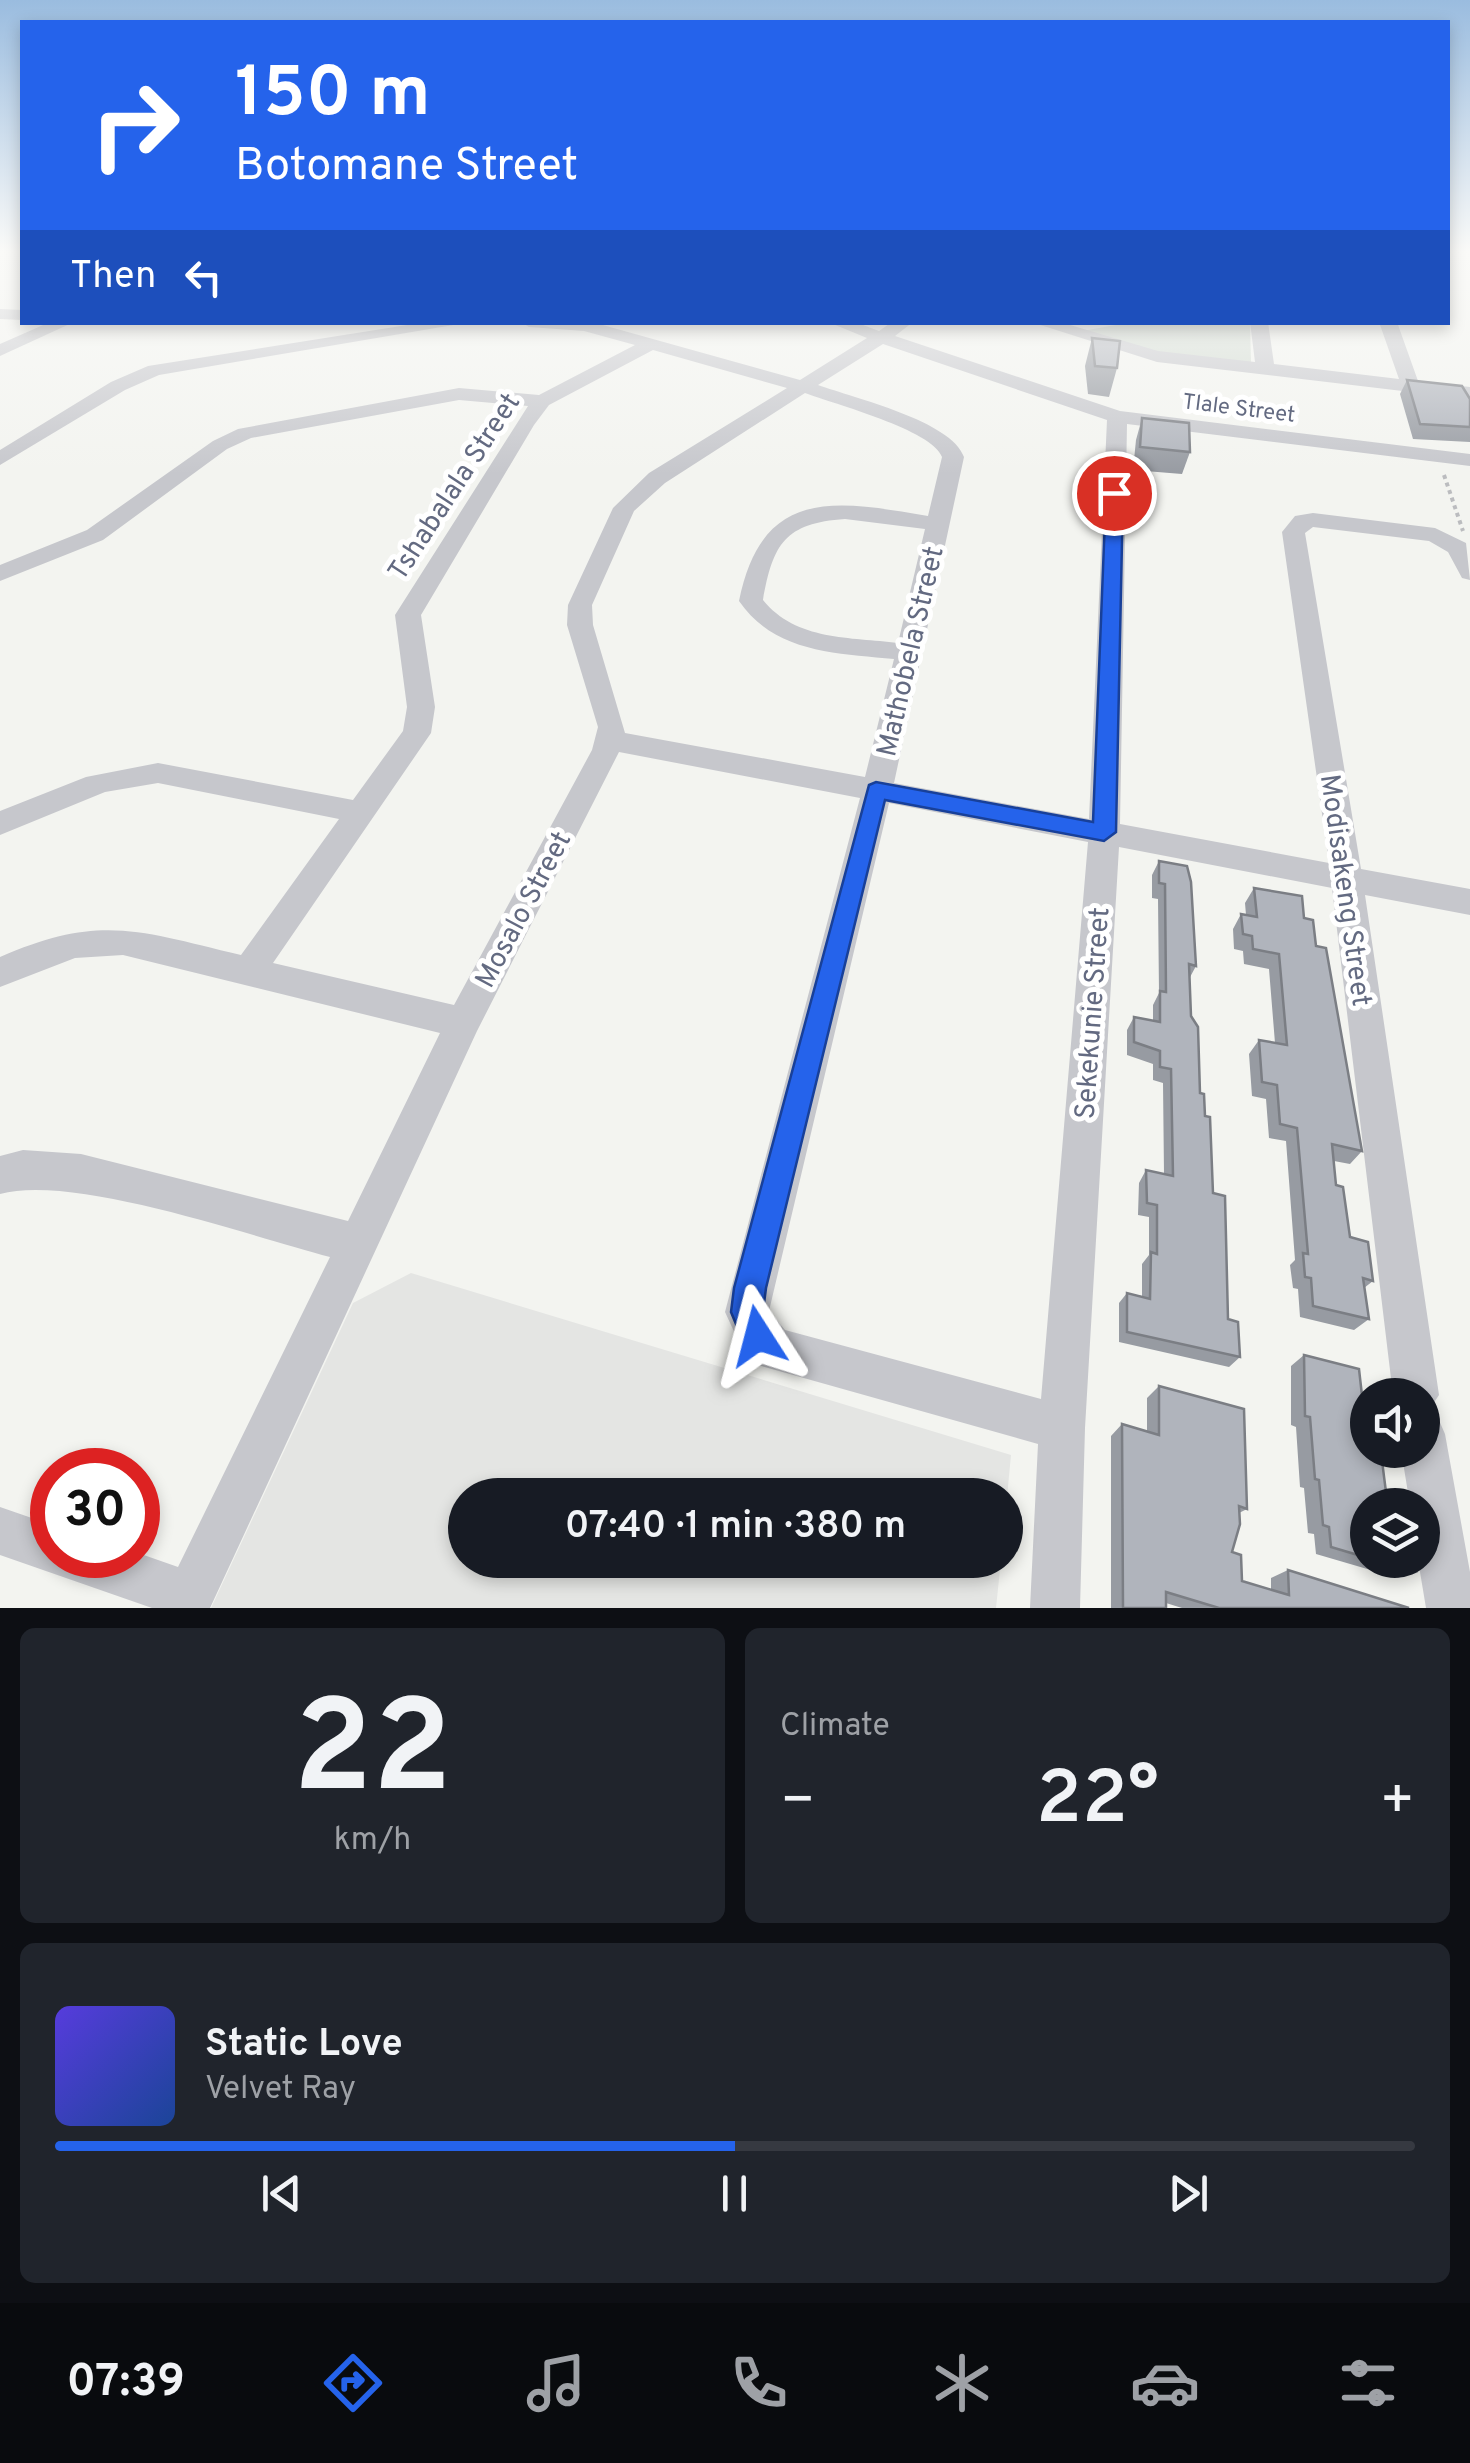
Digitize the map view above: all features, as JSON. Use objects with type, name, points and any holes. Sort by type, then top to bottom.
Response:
[{"type":"street","points":[[0,352],[59,325]]},
{"type":"street","points":[[0,459],[118,386],[155,370],[443,325]]},
{"type":"street","points":[[571,325],[806,387]]},
{"type":"street","name":"Tlale Street","points":[[857,325],[893,330],[1117,418],[1470,460]]},
{"type":"street","points":[[1048,325],[1156,356],[1470,393]]},
{"type":"street","points":[[1063,330],[1090,325]]},
{"type":"street","points":[[1260,325],[1265,369]]},
{"type":"street","points":[[1389,325],[1412,387]]},
{"type":"street","points":[[893,330],[657,478],[624,508],[578,614],[612,727],[610,740],[1470,902]]},
{"type":"street","name":"Tshabalala Street","points":[[250,968],[410,745],[420,722],[407,627],[414,602],[542,401],[651,344]]},
{"type":"street","name":"Mathobela Street","points":[[806,387],[927,431],[950,447],[953,457],[876,790],[747,1312],[758,1336],[774,1348],[1062,1428]]},
{"type":"street","points":[[0,574],[95,534],[220,445],[245,432],[459,394],[542,401]]},
{"type":"street","name":"Sekekunie Street","points":[[1055,1608],[1062,1428],[1104,832],[1117,418]]},
{"type":"street","points":[[908,652],[796,636],[772,626],[751,601],[753,579],[763,550],[779,530],[822,510],[938,524]]},
{"type":"street","name":"Modisakeng Street","points":[[1414,1378],[1347,878],[1293,532],[1303,521],[1313,520],[1447,543]]},
{"type":"street","points":[[1447,543],[1470,573]]},
{"type":"street","name":"Mosalo Street","points":[[187,1602],[462,1023],[610,740]]},
{"type":"street","points":[[0,824],[100,782],[140,773],[359,812]]},
{"type":"street","points":[[0,973],[65,945],[97,939],[250,968],[462,1023]]},
{"type":"street","points":[[0,1176],[23,1169],[81,1173],[357,1244]]},
{"type":"street","points":[[1428,1468],[1451,1608]]},
{"type":"street","points":[[0,1530],[30,1541]]},
{"type":"street","points":[[127,1578],[187,1602]]},
{"type":"path","points":[[1443,473],[1467,543],[1447,543]]},
{"type":"shaded area","points":[[1116,325],[1250,325],[1251,364],[1145,352],[1082,331]]},
{"type":"shaded area","points":[[411,1273],[1011,1455],[1009,1478],[448,1478],[448,1578],[999,1578],[996,1608],[211,1608],[353,1303]]},
{"type":"building","points":[[1092,338],[1120,341],[1117,368],[1095,366]]},
{"type":"building","points":[[1407,380],[1462,386],[1470,399],[1470,427],[1420,424]]},
{"type":"building","points":[[1142,418],[1189,423],[1190,452],[1140,447]]},
{"type":"building","points":[[1159,861],[1187,866],[1191,882],[1196,966],[1189,964],[1191,1016],[1198,1027],[1200,1093],[1204,1094],[1205,1116],[1210,1117],[1213,1193],[1225,1196],[1228,1319],[1238,1322],[1240,1357],[1127,1332],[1127,1293],[1150,1299],[1151,1252],[1157,1254],[1157,1205],[1147,1203],[1146,1170],[1173,1176],[1171,1069],[1160,1067],[1160,1051],[1134,1042],[1134,1017],[1160,1022],[1160,991],[1166,992],[1165,884],[1159,883]]},
{"type":"building","points":[[1254,888],[1302,896],[1304,918],[1313,920],[1316,946],[1326,948],[1362,1151],[1332,1144],[1336,1185],[1343,1187],[1350,1237],[1368,1242],[1373,1281],[1363,1278],[1369,1319],[1313,1306],[1311,1278],[1305,1277],[1303,1253],[1308,1254],[1297,1128],[1280,1124],[1277,1085],[1262,1082],[1259,1040],[1287,1045],[1279,954],[1253,949],[1252,936],[1243,934],[1241,914],[1257,917]]},
{"type":"building","points":[[1304,1355],[1359,1369],[1360,1378],[1350,1378],[1350,1468],[1383,1468],[1385,1488],[1350,1488],[1350,1553],[1331,1547],[1329,1527],[1323,1525],[1310,1417],[1305,1416]]},
{"type":"building","points":[[1159,1386],[1244,1409],[1247,1509],[1239,1506],[1240,1524],[1232,1552],[1241,1555],[1242,1581],[1289,1595],[1288,1570],[1409,1608],[1219,1608],[1166,1592],[1166,1608],[1123,1608],[1122,1424],[1159,1435]]},
{"type":"route","points":[[758,1336],[747,1312],[750,1288],[876,790],[1104,832],[1114,493]]}]
